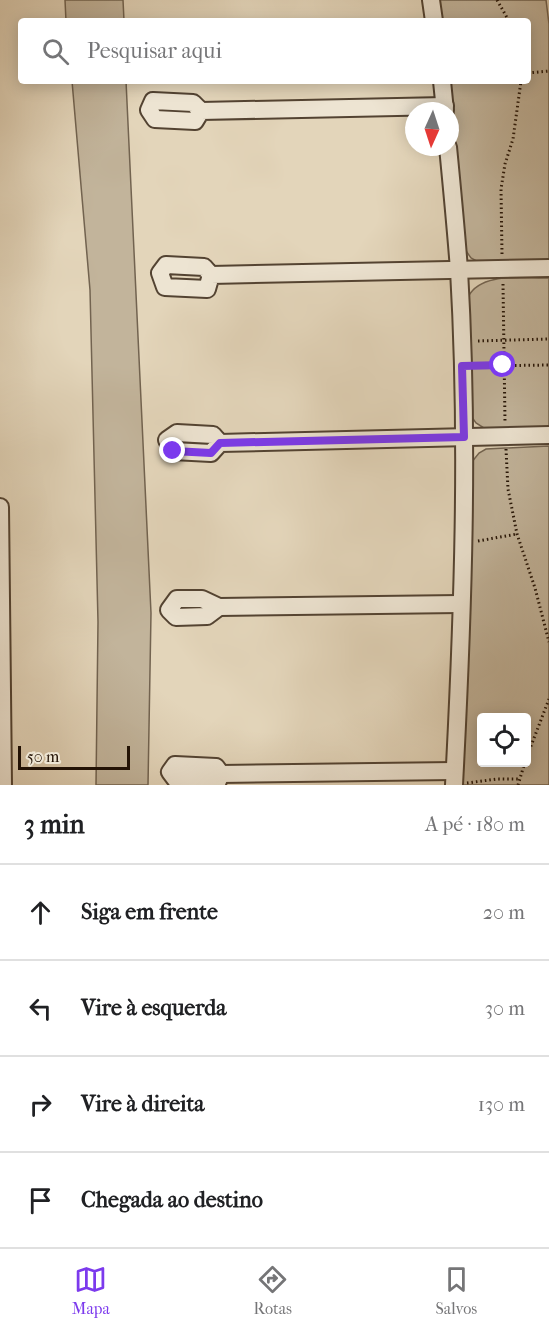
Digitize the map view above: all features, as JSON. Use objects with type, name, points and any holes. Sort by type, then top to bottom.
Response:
[{"type":"street","points":[[431,0],[434,18]]},
{"type":"street","points":[[442,84],[444,102]]},
{"type":"street","points":[[201,111],[405,108]]},
{"type":"street","points":[[220,774],[456,780],[464,437],[459,270],[449,156]]},
{"type":"street","points":[[212,275],[549,268]]},
{"type":"street","points":[[220,443],[549,435]]},
{"type":"street","points":[[0,507],[3,785]]},
{"type":"street","points":[[219,606],[460,604]]},
{"type":"path","points":[[497,0],[507,18]]},
{"type":"path","points":[[531,73],[549,71]]},
{"type":"path","points":[[521,84],[513,139],[505,164],[501,189],[503,365],[508,489],[517,534],[535,588],[549,642]]},
{"type":"path","points":[[461,341],[503,342],[549,339]]},
{"type":"path","points":[[462,366],[549,365]]},
{"type":"path","points":[[463,539],[479,541],[517,534]]},
{"type":"path","points":[[531,748],[549,699]]},
{"type":"path","points":[[518,785],[524,767]]},
{"type":"path","points":[[456,780],[519,779]]},
{"type":"shaded area","points":[[65,0],[123,0],[124,18],[66,18]]},
{"type":"shaded area","points":[[439,0],[546,0],[549,24],[549,262],[482,264],[471,258],[464,248],[455,156],[459,156],[459,102],[450,102],[448,84],[531,84],[531,18],[442,18]]},
{"type":"shaded area","points":[[72,84],[126,84],[151,613],[148,785],[96,785],[98,622],[90,290]]},
{"type":"shaded area","points":[[549,278],[549,430],[487,430],[476,423],[471,416],[468,297],[474,289],[493,280]]},
{"type":"shaded area","points":[[549,446],[549,785],[462,785],[471,463],[479,453],[486,449]]},
{"type":"route","points":[[173,451],[211,453],[220,443],[464,437],[462,366],[503,365]]}]
